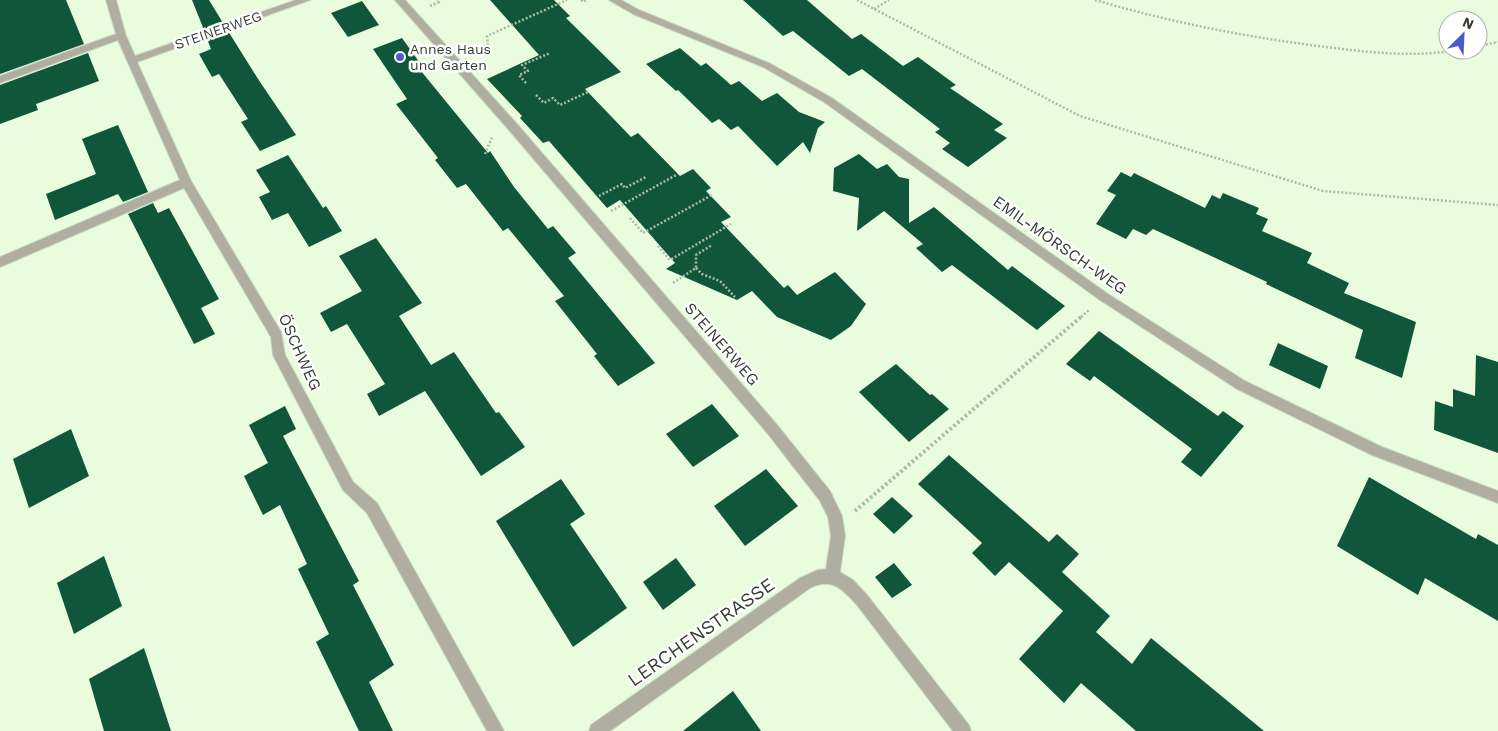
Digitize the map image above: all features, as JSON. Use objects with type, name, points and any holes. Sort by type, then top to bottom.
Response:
[{"type":"street","name":"ÖSCHWEG","points":[[111,0],[121,36],[186,182],[277,336],[279,355],[348,486],[372,508],[496,731]]},
{"type":"street","name":"STEINERWEG","points":[[132,60],[305,0]]},
{"type":"street","name":"STEINERWEG","points":[[400,0],[490,100],[773,430],[826,496],[835,516],[838,536],[832,576]]},
{"type":"street","name":"EMIL-MÖRSCH-WEG","points":[[614,0],[636,12],[766,65],[828,100],[1104,297],[1241,385],[1377,451],[1498,497]]},
{"type":"street","points":[[0,80],[121,36]]},
{"type":"street","points":[[0,262],[186,182]]},
{"type":"street","points":[[832,576],[848,585],[862,600],[962,731]]},
{"type":"street","name":"LERCHENSTRASSE","points":[[597,731],[805,583],[818,577],[832,576]]},
{"type":"path","points":[[464,54],[488,44],[487,36],[567,0]]},
{"type":"path","points":[[581,0],[584,2],[586,0]]},
{"type":"path","points":[[857,0],[1089,119],[1323,191],[1498,205]]},
{"type":"path","points":[[874,10],[889,0]]},
{"type":"path","points":[[1095,0],[1161,18],[1254,38],[1386,55],[1438,54]]},
{"type":"path","points":[[526,83],[519,75],[528,71],[522,65],[550,53]]},
{"type":"path","points":[[536,95],[544,103],[553,98],[560,105],[588,92]]},
{"type":"path","points":[[485,154],[492,137]]},
{"type":"path","points":[[593,221],[678,174]]},
{"type":"path","points":[[597,197],[622,184],[625,188],[646,177]]},
{"type":"path","points":[[630,218],[643,233],[712,195]]},
{"type":"path","points":[[658,246],[670,260],[731,224]]},
{"type":"path","points":[[712,245],[696,255],[696,268],[702,274],[720,281],[735,297]]},
{"type":"path","points":[[674,282],[696,268]]},
{"type":"path","points":[[835,516],[856,511],[1104,297]]},
{"type":"building","points":[[0,0],[66,0],[84,44],[0,74]]},
{"type":"building","points":[[192,0],[209,0],[223,23],[204,30]]},
{"type":"building","points":[[490,0],[554,0],[570,16],[566,18],[621,72],[585,89],[631,137],[638,133],[680,176],[693,169],[711,188],[706,191],[731,217],[721,222],[784,288],[788,285],[797,295],[835,272],[866,304],[851,326],[831,340],[777,317],[752,291],[737,300],[666,269],[675,263],[620,200],[607,208],[549,141],[543,143],[520,118],[522,116],[487,79],[539,55]]},
{"type":"building","points":[[743,0],[807,0],[852,39],[861,34],[903,66],[918,57],[956,85],[950,88],[1003,124],[994,130],[1007,138],[968,167],[942,149],[950,143],[935,132],[940,129],[862,69],[849,76],[793,31],[783,36]]},
{"type":"building","points":[[362,1],[379,25],[348,37],[331,13]]},
{"type":"building","points":[[228,31],[296,135],[260,151],[241,122],[248,119],[219,74],[212,77],[199,54],[211,49],[207,39]]},
{"type":"building","points":[[402,38],[425,70],[421,71],[488,153],[490,151],[514,187],[548,229],[553,226],[576,253],[568,258],[655,363],[618,386],[594,356],[597,354],[555,301],[564,296],[508,228],[503,231],[466,184],[457,188],[435,160],[438,158],[396,104],[407,99],[373,49]]},
{"type":"building","points":[[680,48],[701,66],[706,63],[731,85],[739,81],[762,101],[777,93],[799,112],[825,122],[818,128],[810,153],[803,142],[777,166],[738,126],[731,130],[719,119],[712,123],[678,90],[676,91],[646,64]]},
{"type":"building","points":[[88,53],[99,81],[36,104],[38,110],[0,124],[0,85]]},
{"type":"building","points":[[118,125],[148,192],[123,202],[118,194],[55,220],[46,194],[96,174],[82,139]]},
{"type":"building","points":[[859,154],[877,169],[887,164],[899,177],[909,179],[909,223],[934,207],[1008,270],[1012,266],[1065,306],[1037,330],[952,265],[942,272],[916,248],[923,244],[884,211],[857,231],[859,198],[833,191],[834,168]]},
{"type":"building","points":[[288,155],[323,208],[326,206],[342,231],[309,247],[288,213],[272,220],[259,197],[270,192],[256,170]]},
{"type":"building","points":[[1121,172],[1131,177],[1134,173],[1205,208],[1212,195],[1220,199],[1223,193],[1259,208],[1256,214],[1268,219],[1262,231],[1312,253],[1307,263],[1349,283],[1344,293],[1416,322],[1402,378],[1355,358],[1363,330],[1266,284],[1267,282],[1153,229],[1146,235],[1133,229],[1126,239],[1096,224],[1116,195],[1107,191]]},
{"type":"building","points":[[153,203],[158,213],[169,208],[219,299],[201,308],[215,334],[194,344],[128,214]]},
{"type":"building","points":[[376,238],[422,303],[399,316],[431,365],[454,352],[496,413],[499,412],[525,447],[481,476],[425,391],[379,416],[367,394],[385,384],[347,324],[331,332],[320,313],[362,291],[339,256]]},
{"type":"building","points":[[1099,331],[1218,416],[1223,411],[1244,426],[1201,477],[1181,462],[1192,449],[1094,376],[1090,381],[1066,364]]},
{"type":"building","points":[[1278,343],[1328,366],[1320,389],[1269,365]]},
{"type":"building","points":[[1476,355],[1498,362],[1498,453],[1434,430],[1435,401],[1453,407],[1453,389],[1475,396]]},
{"type":"building","points":[[896,364],[930,395],[932,394],[949,409],[909,442],[859,392]]},
{"type":"building","points":[[712,404],[739,436],[693,467],[666,434]]},
{"type":"building","points":[[285,406],[296,429],[283,436],[359,581],[353,585],[394,665],[369,682],[393,731],[359,731],[316,642],[329,634],[298,569],[307,564],[280,505],[263,515],[244,476],[268,463],[249,425]]},
{"type":"building","points":[[71,429],[89,476],[29,508],[13,459]]},
{"type":"building","points":[[949,455],[1049,542],[1057,534],[1079,554],[1062,572],[1110,616],[1096,632],[1132,664],[1151,638],[1264,731],[1136,731],[1081,683],[1064,703],[1019,659],[1063,611],[1009,562],[995,576],[972,553],[982,543],[918,484]]},
{"type":"building","points":[[766,469],[798,506],[745,546],[714,506]]},
{"type":"building","points":[[1369,477],[1476,539],[1478,534],[1498,545],[1498,621],[1425,578],[1418,595],[1337,546]]},
{"type":"building","points":[[561,479],[585,514],[570,524],[627,608],[573,647],[496,521]]},
{"type":"building","points":[[892,497],[913,516],[894,534],[873,514]]},
{"type":"building","points":[[104,556],[122,606],[74,634],[57,583]]},
{"type":"building","points":[[676,558],[696,585],[663,610],[643,582]]},
{"type":"building","points":[[894,563],[912,585],[892,598],[875,577]]},
{"type":"building","points":[[144,648],[171,731],[104,731],[89,679]]},
{"type":"building","points":[[733,691],[761,731],[683,731]]},
{"type":"place","name":"Annes Haus und Garten","points":[[400,57]]}]
